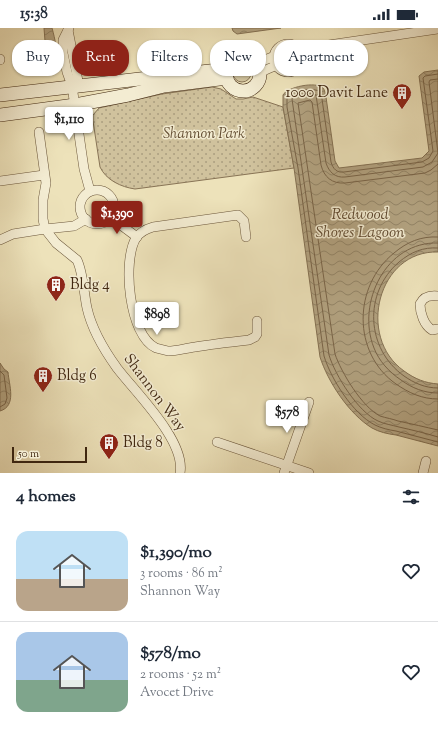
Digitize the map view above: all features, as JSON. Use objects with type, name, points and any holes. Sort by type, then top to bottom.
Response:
[{"type":"street","points":[[68,29],[76,86],[75,105],[84,169],[90,191]]},
{"type":"street","points":[[354,40],[401,31],[438,29]]},
{"type":"street","points":[[0,95],[76,86],[210,74]]},
{"type":"street","points":[[0,115],[75,105],[212,76]]},
{"type":"street","points":[[228,76],[229,83],[233,88],[244,91],[254,87],[258,83],[258,76]]},
{"type":"street","points":[[39,132],[46,183],[42,219],[45,228]]},
{"type":"street","points":[[0,181],[44,175]]},
{"type":"street","points":[[90,191],[101,191],[110,197],[113,202],[114,207],[110,217],[103,222],[94,223],[86,219],[80,209],[82,199],[90,191]]},
{"type":"street","points":[[246,237],[244,221],[238,215],[147,229],[137,237],[132,245],[130,256],[130,292],[140,332],[143,337],[152,346],[169,351],[249,340],[258,334],[257,321]]},
{"type":"street","points":[[110,217],[137,237]]},
{"type":"street","points":[[0,240],[13,234],[45,228],[74,226],[86,219]]},
{"type":"street","name":"Shannon Way","points":[[45,228],[56,243],[77,260],[87,309],[96,333],[118,368],[168,431],[177,448],[181,461],[180,473]]},
{"type":"street","points":[[438,296],[428,296],[424,298],[420,304],[421,314],[426,324],[432,330],[438,329]]},
{"type":"street","points":[[286,469],[309,402]]},
{"type":"street","points":[[217,442],[286,469],[308,473]]},
{"type":"street","points":[[422,473],[426,461]]},
{"type":"green space","points":[[234,76],[250,76],[242,82]]},
{"type":"green space","name":"Shannon Park","points":[[212,87],[221,89],[236,99],[253,97],[283,107],[294,168],[135,189],[124,187],[106,176],[100,167],[93,121],[93,115],[99,108],[162,94]]},
{"type":"water","points":[[44,28],[52,28],[55,40],[45,40]]},
{"type":"water","points":[[232,28],[281,28],[237,34]]},
{"type":"water","name":"Redwood Shores Lagoon","points":[[438,70],[438,252],[417,255],[401,265],[388,280],[380,298],[378,318],[381,338],[389,356],[404,371],[412,376],[424,382],[438,384],[438,446],[384,433],[372,428],[355,415],[340,397],[328,377],[320,357],[294,168],[283,107],[283,95],[296,87],[308,85],[319,86],[324,89],[335,161],[339,168],[422,158],[429,151],[419,76],[424,72]]},
{"type":"water","points":[[0,363],[8,372],[11,394],[9,405],[0,411]]},
{"type":"place","name":"1000 Davit Lane","points":[[402,110]]},
{"type":"place","name":"Bldg 4","points":[[56,302]]},
{"type":"place","name":"Bldg 6","points":[[43,393]]},
{"type":"place","name":"Bldg 8","points":[[109,460]]}]
